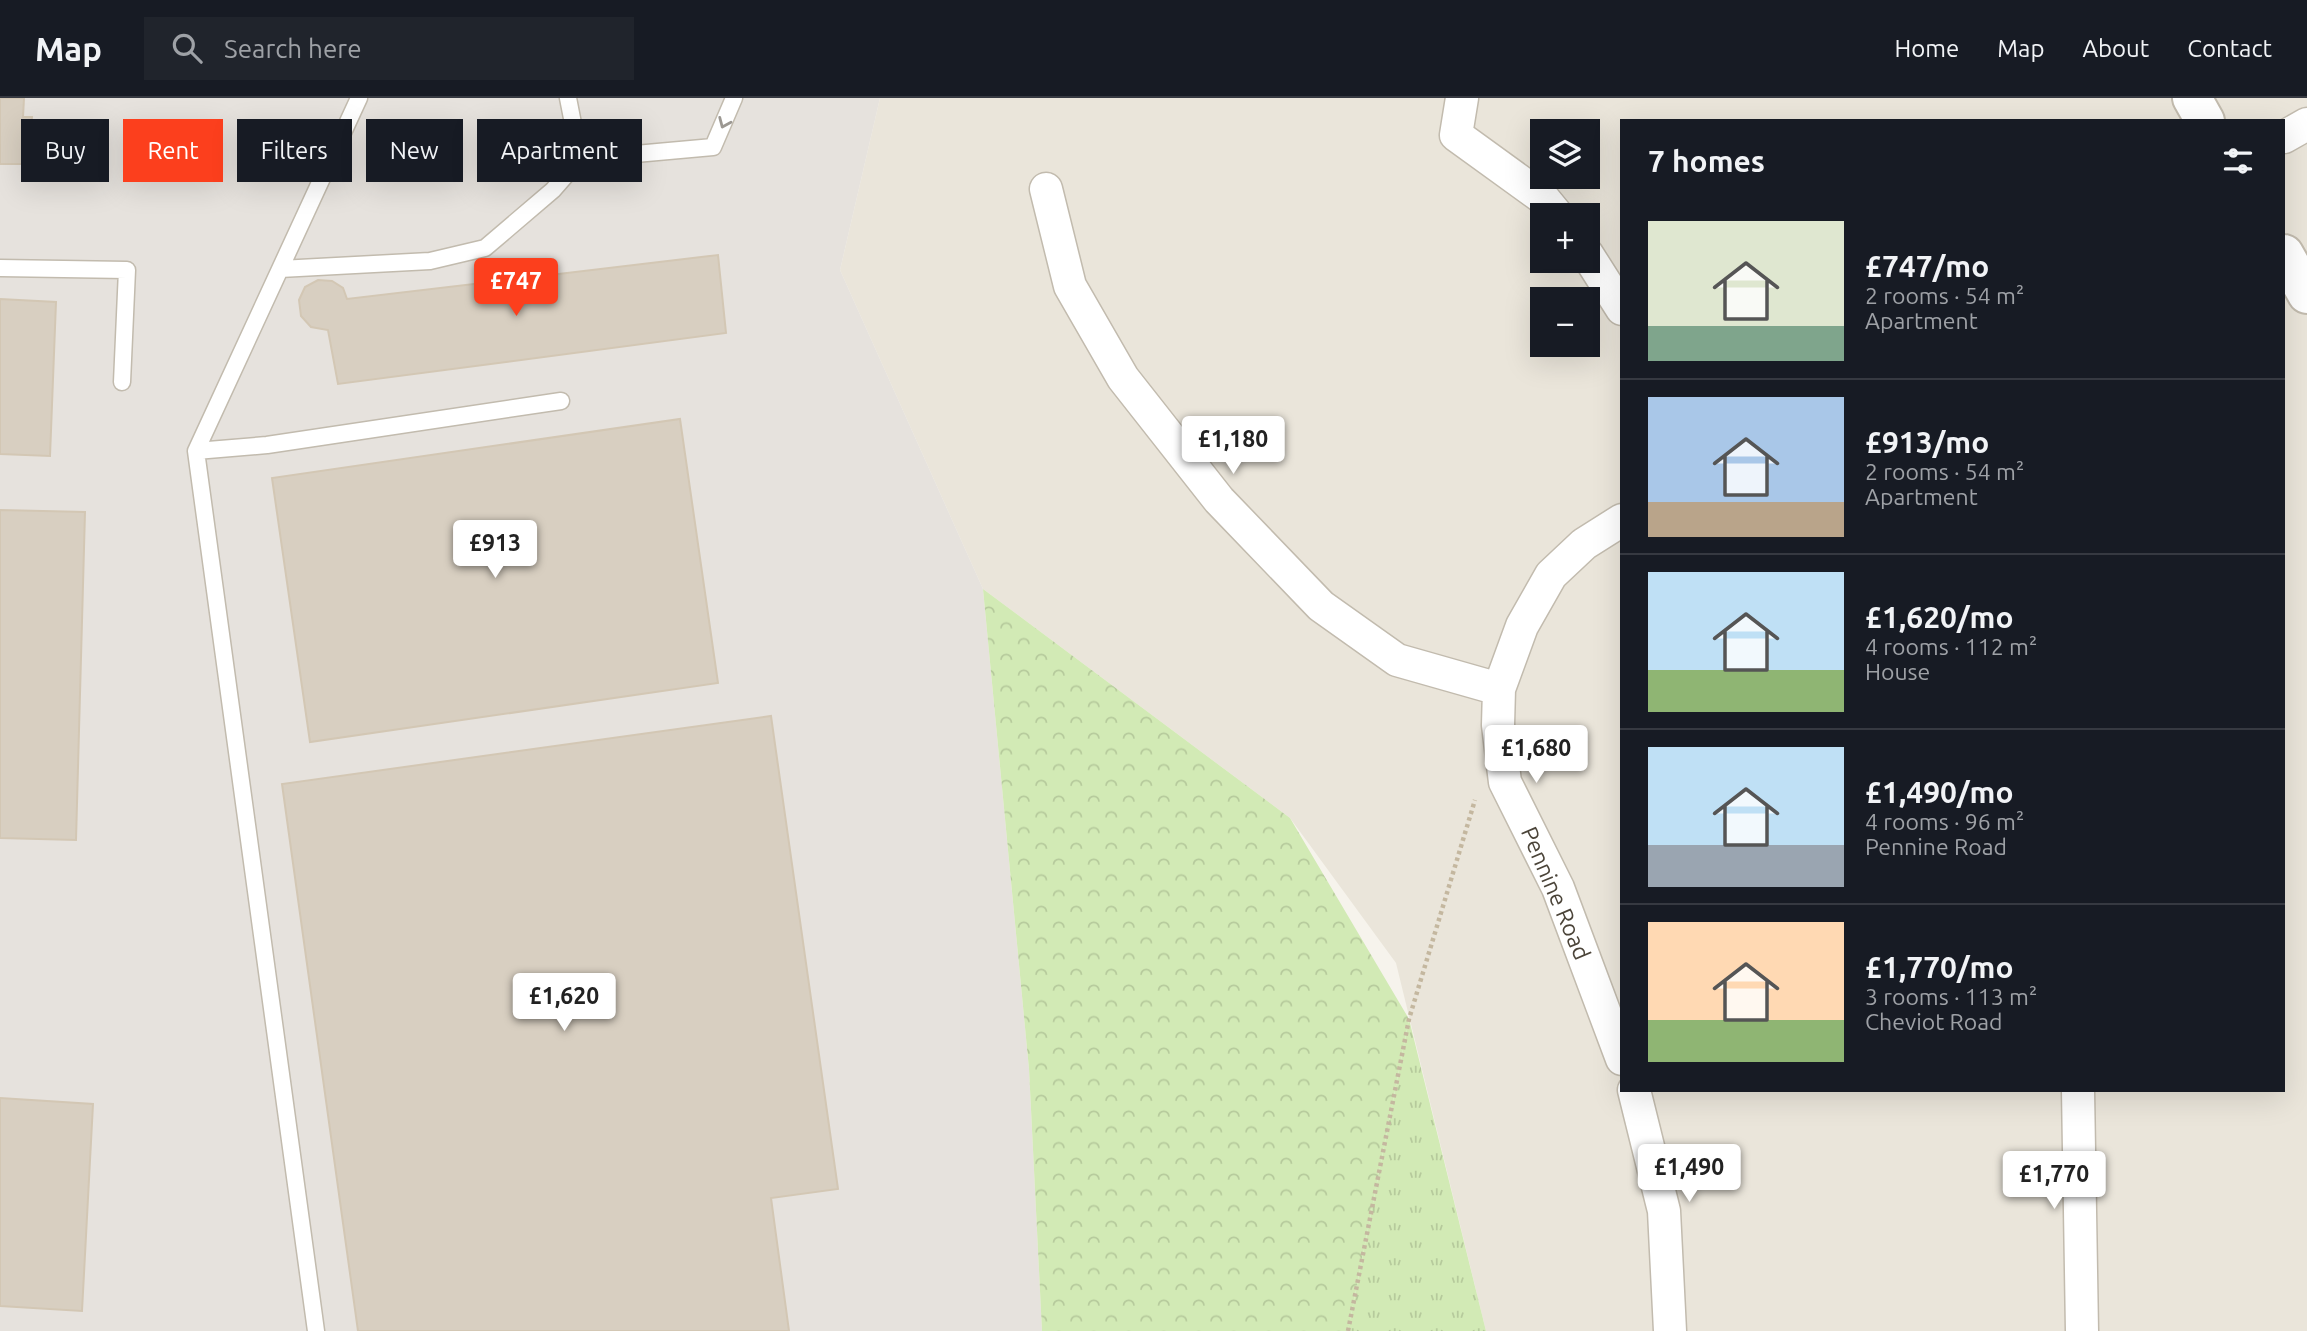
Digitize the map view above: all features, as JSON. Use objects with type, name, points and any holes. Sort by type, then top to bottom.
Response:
[{"type":"street","points":[[1462,98],[1455,135],[1547,203]]},
{"type":"street","points":[[2192,98],[2205,119]]},
{"type":"street","points":[[2285,135],[2307,124]]},
{"type":"street","points":[[1046,189],[1070,286],[1123,377],[1219,500],[1321,606],[1397,660],[1499,689]]},
{"type":"street","points":[[2285,256],[2307,294]]},
{"type":"street","points":[[1599,273],[1620,306]]},
{"type":"street","name":"Pennine Road","points":[[1620,521],[1584,544],[1551,575],[1522,626],[1499,689],[1498,725],[1505,782],[1558,888],[1620,1054]]},
{"type":"street","points":[[1634,1092],[1664,1211],[1670,1331]]},
{"type":"street","points":[[2078,1092],[2082,1331]]},
{"type":"lane","points":[[316,1331],[197,451],[359,98]]},
{"type":"lane","points":[[568,98],[572,119]]},
{"type":"lane","points":[[642,153],[713,147],[734,98]]},
{"type":"lane","points":[[281,268],[430,261],[485,248],[560,182]]},
{"type":"lane","points":[[0,268],[127,270],[122,382]]},
{"type":"lane","points":[[197,451],[267,445],[561,401]]},
{"type":"path","points":[[1348,1331],[1409,1019],[1478,792]]},
{"type":"shaded area","points":[[0,98],[880,98],[840,270],[983,589],[1029,1069],[1042,1331],[0,1331]]},
{"type":"shaded area","points":[[880,98],[2307,98],[2307,1331],[1486,1331],[1396,963],[1290,818],[983,589],[840,270]]},
{"type":"green space","points":[[983,589],[1290,818],[1409,1019],[1348,1331],[1042,1331],[1029,1069]]},
{"type":"green space","points":[[1409,1019],[1486,1331],[1348,1331]]},
{"type":"building","points":[[0,98],[24,98],[23,117],[32,117],[21,119],[21,164],[0,164]]},
{"type":"building","points":[[718,255],[726,333],[338,384],[328,330],[311,327],[301,316],[299,300],[305,287],[318,280],[332,281],[343,288],[347,299]]},
{"type":"building","points":[[0,299],[56,302],[50,456],[0,454]]},
{"type":"building","points":[[680,419],[718,683],[310,742],[272,478]]},
{"type":"building","points":[[0,510],[85,512],[76,840],[0,838]]},
{"type":"building","points":[[771,716],[838,1189],[771,1198],[789,1331],[358,1331],[282,784]]},
{"type":"building","points":[[0,1098],[93,1104],[82,1311],[0,1306]]}]
